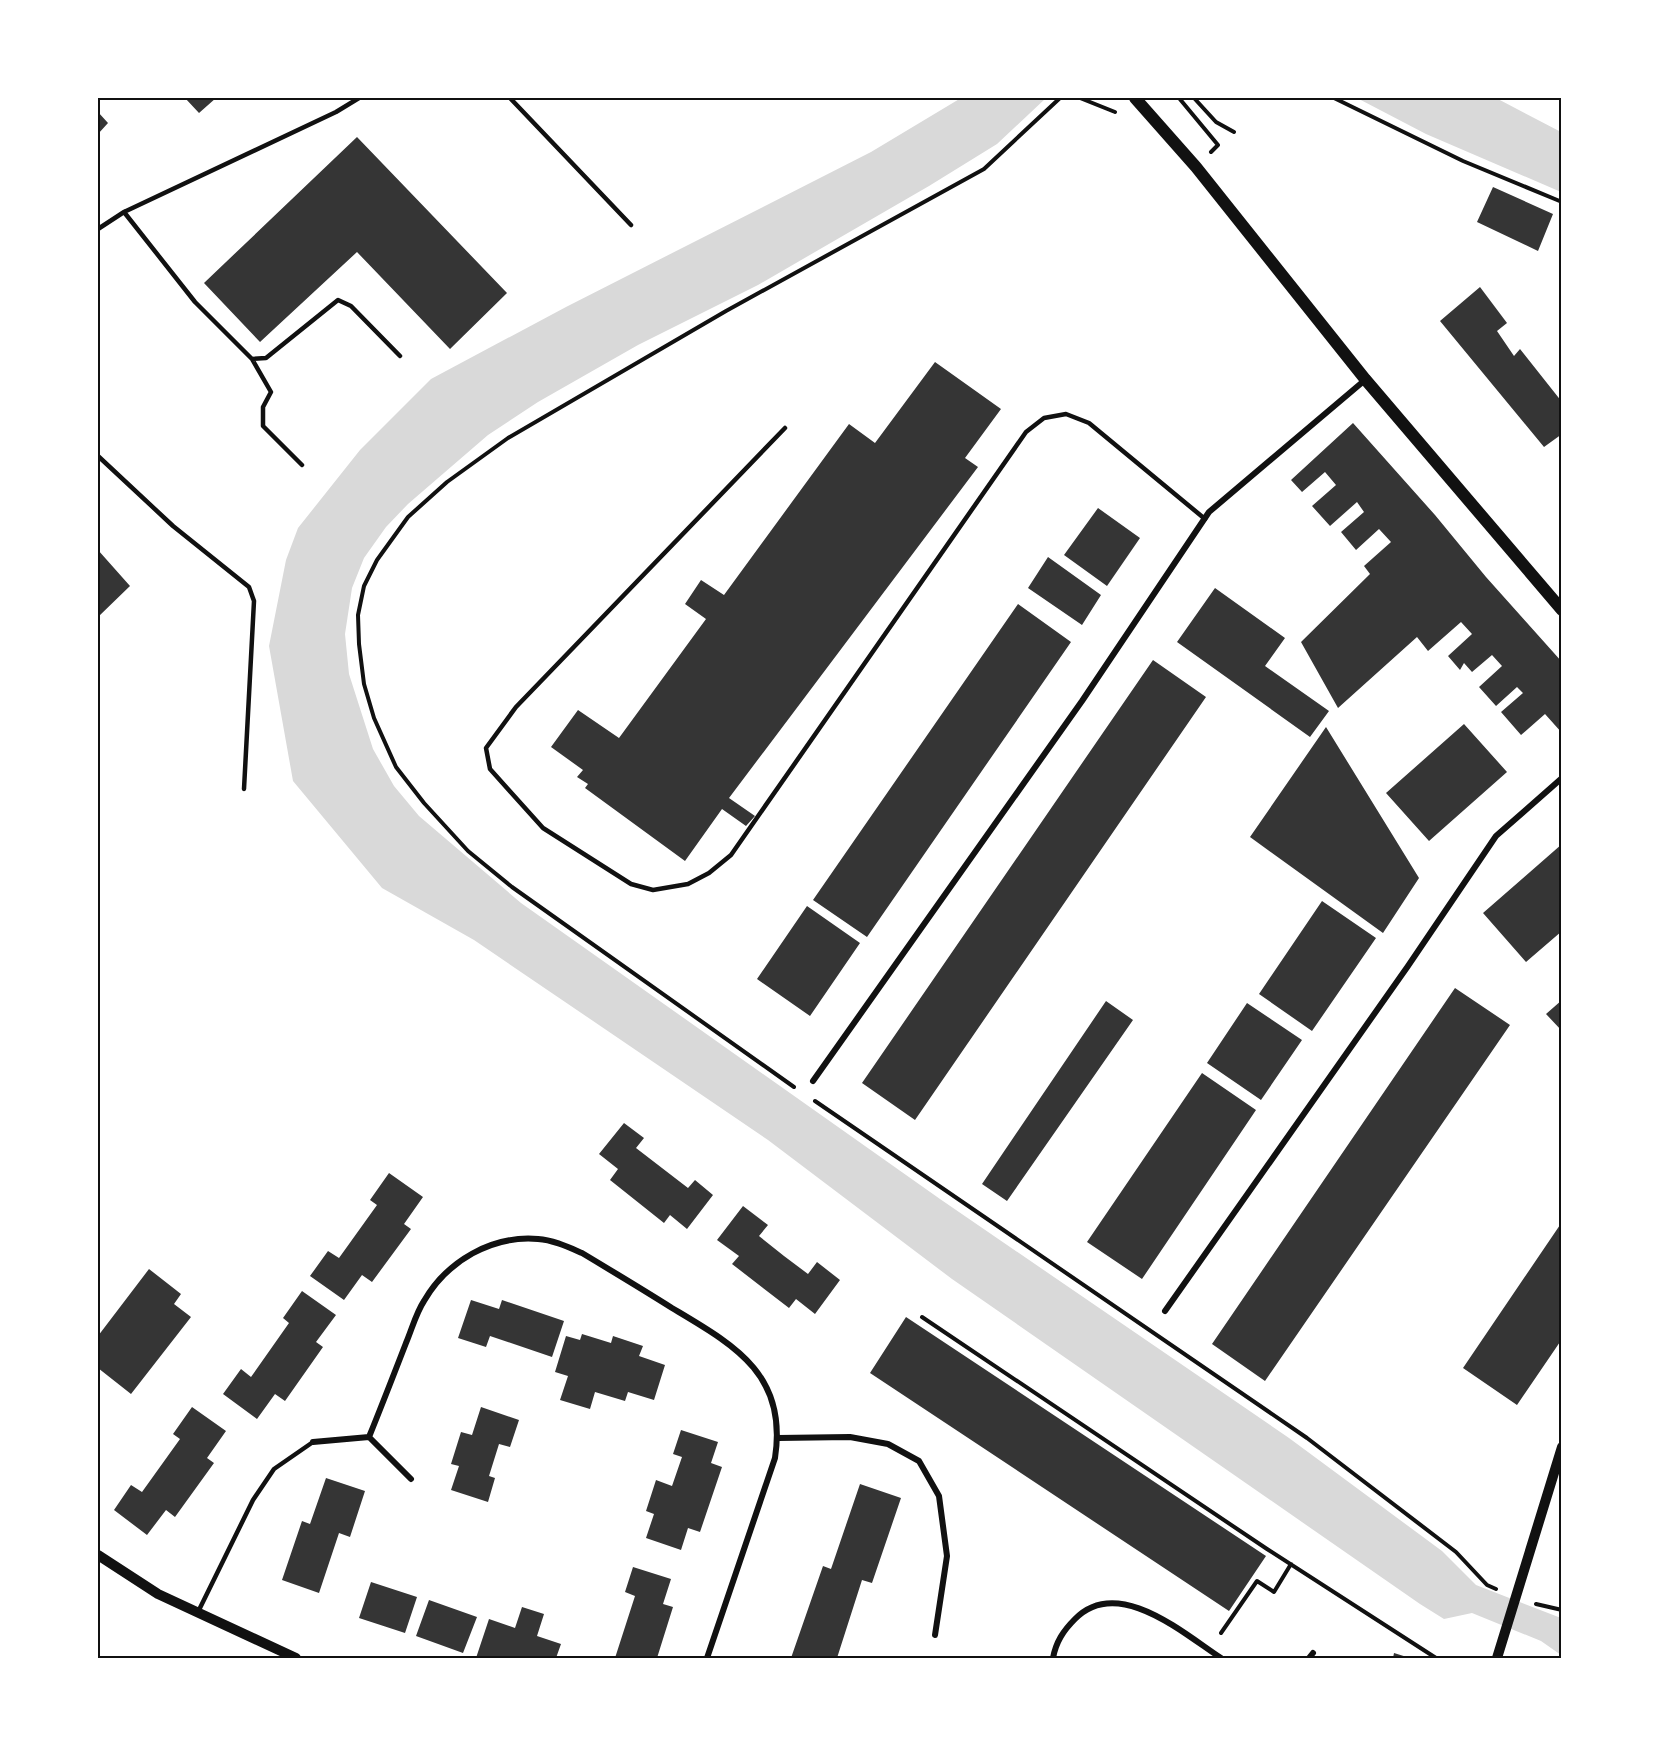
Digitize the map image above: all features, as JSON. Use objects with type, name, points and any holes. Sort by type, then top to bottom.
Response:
[{"type":"main road","points":[[1135,98],[1196,167],[1365,379],[1562,610]]},
{"type":"street","points":[[813,1081],[1082,701],[1209,512],[1365,379]]},
{"type":"street","points":[[1165,1311],[1408,966],[1496,836],[1562,778]]},
{"type":"street","points":[[369,1437],[423,1302],[440,1278],[463,1257],[488,1245],[515,1240],[539,1239],[562,1245],[582,1253],[721,1338],[746,1357],[760,1375],[774,1407],[778,1438],[775,1458],[707,1659]]},
{"type":"street","points":[[313,1442],[369,1437]]},
{"type":"street","points":[[369,1437],[411,1479]]},
{"type":"street","points":[[778,1438],[850,1437],[888,1444],[919,1461],[939,1496],[947,1556],[935,1635]]},
{"type":"street","points":[[1497,1659],[1562,1447]]},
{"type":"street","points":[[98,1555],[158,1594],[296,1659]]},
{"type":"street","points":[[1053,1659],[1055,1647],[1063,1632],[1080,1614],[1097,1606],[1118,1604],[1137,1606],[1154,1614],[1221,1659]]},
{"type":"lane","points":[[98,229],[124,212],[326,117],[359,98]]},
{"type":"lane","points":[[510,98],[631,225]]},
{"type":"lane","points":[[124,212],[195,302],[252,359],[271,392],[263,407],[263,426],[302,465]]},
{"type":"lane","points":[[252,359],[266,358],[338,300],[351,306],[400,356]]},
{"type":"lane","points":[[785,429],[516,707],[486,748],[490,769],[543,828],[631,884],[653,890],[688,884],[710,873],[731,855],[1026,432],[1044,418],[1066,414],[1089,423],[1205,519]]},
{"type":"lane","points":[[98,456],[173,526],[249,587],[254,601],[244,789]]},
{"type":"lane","points":[[198,1612],[253,1500],[274,1469],[313,1442]]},
{"type":"path","points":[[801,1092],[512,886],[468,851],[424,803],[392,759],[374,718],[364,684],[358,615],[364,586],[377,560],[408,517],[447,482],[508,438],[696,328],[984,169],[1060,98]]},
{"type":"path","points":[[1179,98],[1218,145],[1196,167]]},
{"type":"path","points":[[1194,98],[1216,122],[1234,132]]},
{"type":"path","points":[[1334,98],[1463,161],[1562,202]]},
{"type":"path","points":[[811,1099],[1307,1438],[1456,1552],[1487,1585],[1506,1593]]},
{"type":"path","points":[[922,1317],[1436,1659]]},
{"type":"path","points":[[1209,1650],[1257,1581],[1274,1593],[1290,1564]]},
{"type":"path","points":[[1526,1600],[1545,1608],[1562,1610]]},
{"type":"shaded area","points":[[961,98],[1046,98],[997,144],[929,186],[758,285],[638,345],[538,402],[488,435],[408,504],[386,527],[364,558],[352,588],[345,634],[349,674],[373,749],[394,786],[419,816],[521,903],[940,1199],[1289,1438],[1442,1551],[1476,1585],[1561,1618],[1561,1655],[1541,1641],[1472,1613],[1444,1619],[1420,1604],[952,1279],[768,1140],[474,940],[382,888],[293,781],[269,646],[286,560],[298,528],[360,450],[431,379],[566,307],[871,152]]},
{"type":"shaded area","points":[[1357,98],[1496,98],[1561,132],[1561,192],[1426,134]]},
{"type":"building","points":[[185,98],[216,98],[199,113]]},
{"type":"building","points":[[98,112],[108,123],[98,134]]},
{"type":"building","points":[[357,137],[507,293],[450,349],[357,252],[260,342],[204,283]]},
{"type":"building","points":[[1493,187],[1553,214],[1538,251],[1477,222]]},
{"type":"building","points":[[1480,287],[1507,323],[1497,331],[1514,356],[1520,349],[1562,402],[1562,434],[1544,447],[1440,321]]},
{"type":"building","points":[[935,362],[1001,409],[965,458],[978,467],[729,798],[755,816],[746,826],[722,809],[685,861],[585,788],[588,784],[577,777],[583,770],[551,747],[578,710],[619,738],[706,619],[685,604],[701,580],[724,595],[849,424],[875,443]]},
{"type":"building","points":[[1353,423],[1562,662],[1562,733],[1545,714],[1521,735],[1501,712],[1523,693],[1517,687],[1496,706],[1479,687],[1502,666],[1492,655],[1472,672],[1464,663],[1460,670],[1448,656],[1472,634],[1461,622],[1428,651],[1417,637],[1338,708],[1301,642],[1370,574],[1364,566],[1391,542],[1379,529],[1356,550],[1341,532],[1364,512],[1357,502],[1330,526],[1312,506],[1336,485],[1325,472],[1302,492],[1291,480]]},
{"type":"building","points":[[1098,508],[1140,538],[1107,586],[1064,555]]},
{"type":"building","points":[[98,550],[130,586],[98,617]]},
{"type":"building","points":[[1048,557],[1101,595],[1082,625],[1028,588]]},
{"type":"building","points":[[1215,588],[1285,638],[1265,666],[1329,711],[1310,737],[1177,642]]},
{"type":"building","points":[[1018,604],[1071,642],[867,937],[813,900]]},
{"type":"building","points":[[1153,660],[1206,697],[915,1120],[862,1083]]},
{"type":"building","points":[[1464,724],[1507,772],[1429,841],[1386,793]]},
{"type":"building","points":[[1326,727],[1419,878],[1383,933],[1250,837]]},
{"type":"building","points":[[1562,844],[1562,931],[1526,962],[1483,913]]},
{"type":"building","points":[[1322,901],[1376,938],[1312,1031],[1259,994]]},
{"type":"building","points":[[807,906],[860,943],[810,1016],[757,979]]},
{"type":"building","points":[[1455,988],[1510,1025],[1265,1381],[1212,1344]]},
{"type":"building","points":[[1562,1000],[1562,1031],[1546,1014]]},
{"type":"building","points":[[1106,1001],[1133,1020],[1007,1201],[982,1184]]},
{"type":"building","points":[[1247,1003],[1302,1040],[1261,1100],[1207,1063]]},
{"type":"building","points":[[1202,1073],[1256,1110],[1142,1279],[1087,1242]]},
{"type":"building","points":[[624,1123],[644,1138],[636,1148],[688,1188],[695,1180],[713,1195],[687,1229],[670,1215],[664,1223],[610,1180],[618,1169],[599,1154]]},
{"type":"building","points":[[389,1173],[423,1197],[404,1224],[411,1229],[372,1282],[362,1275],[344,1300],[310,1276],[328,1251],[339,1258],[377,1205],[370,1200]]},
{"type":"building","points":[[743,1206],[768,1225],[759,1236],[784,1256],[808,1274],[817,1262],[840,1280],[815,1314],[796,1299],[789,1308],[732,1264],[739,1256],[717,1240]]},
{"type":"building","points":[[1562,1222],[1562,1339],[1517,1405],[1463,1368]]},
{"type":"building","points":[[149,1269],[181,1294],[174,1304],[191,1317],[131,1394],[98,1368],[98,1336]]},
{"type":"building","points":[[302,1291],[336,1315],[316,1342],[323,1347],[285,1401],[275,1394],[257,1419],[223,1394],[241,1369],[251,1377],[289,1323],[283,1318]]},
{"type":"building","points":[[471,1300],[499,1309],[502,1300],[564,1321],[552,1357],[490,1336],[486,1347],[458,1338]]},
{"type":"building","points":[[906,1317],[1266,1556],[1229,1611],[870,1373]]},
{"type":"building","points":[[582,1334],[611,1343],[613,1336],[643,1346],[639,1356],[665,1365],[654,1400],[628,1392],[625,1401],[595,1392],[590,1409],[560,1400],[568,1376],[555,1372],[566,1336],[580,1340]]},
{"type":"building","points":[[192,1407],[226,1431],[207,1458],[214,1463],[175,1517],[166,1510],[147,1535],[114,1510],[131,1485],[142,1492],[180,1439],[173,1434]]},
{"type":"building","points":[[481,1407],[519,1420],[510,1447],[499,1444],[489,1476],[495,1478],[488,1502],[451,1490],[459,1466],[451,1464],[461,1432],[472,1435]]},
{"type":"building","points":[[681,1430],[718,1442],[711,1463],[722,1467],[700,1532],[688,1528],[681,1550],[646,1538],[654,1514],[646,1511],[656,1480],[672,1486],[682,1457],[673,1454]]},
{"type":"building","points":[[326,1478],[365,1491],[350,1537],[339,1533],[319,1593],[282,1580],[302,1521],[310,1524]]},
{"type":"building","points":[[860,1484],[901,1498],[872,1583],[862,1580],[837,1658],[791,1658],[823,1566],[831,1569]]},
{"type":"building","points":[[633,1567],[671,1579],[663,1604],[673,1607],[657,1658],[615,1658],[635,1596],[625,1592]]},
{"type":"building","points":[[371,1582],[417,1597],[405,1633],[359,1618]]},
{"type":"building","points":[[429,1600],[477,1617],[463,1653],[416,1636]]},
{"type":"building","points":[[522,1607],[544,1614],[537,1636],[561,1644],[556,1658],[476,1658],[489,1619],[515,1628]]},
{"type":"building","points":[[1394,1653],[1410,1658],[1393,1658]]}]
